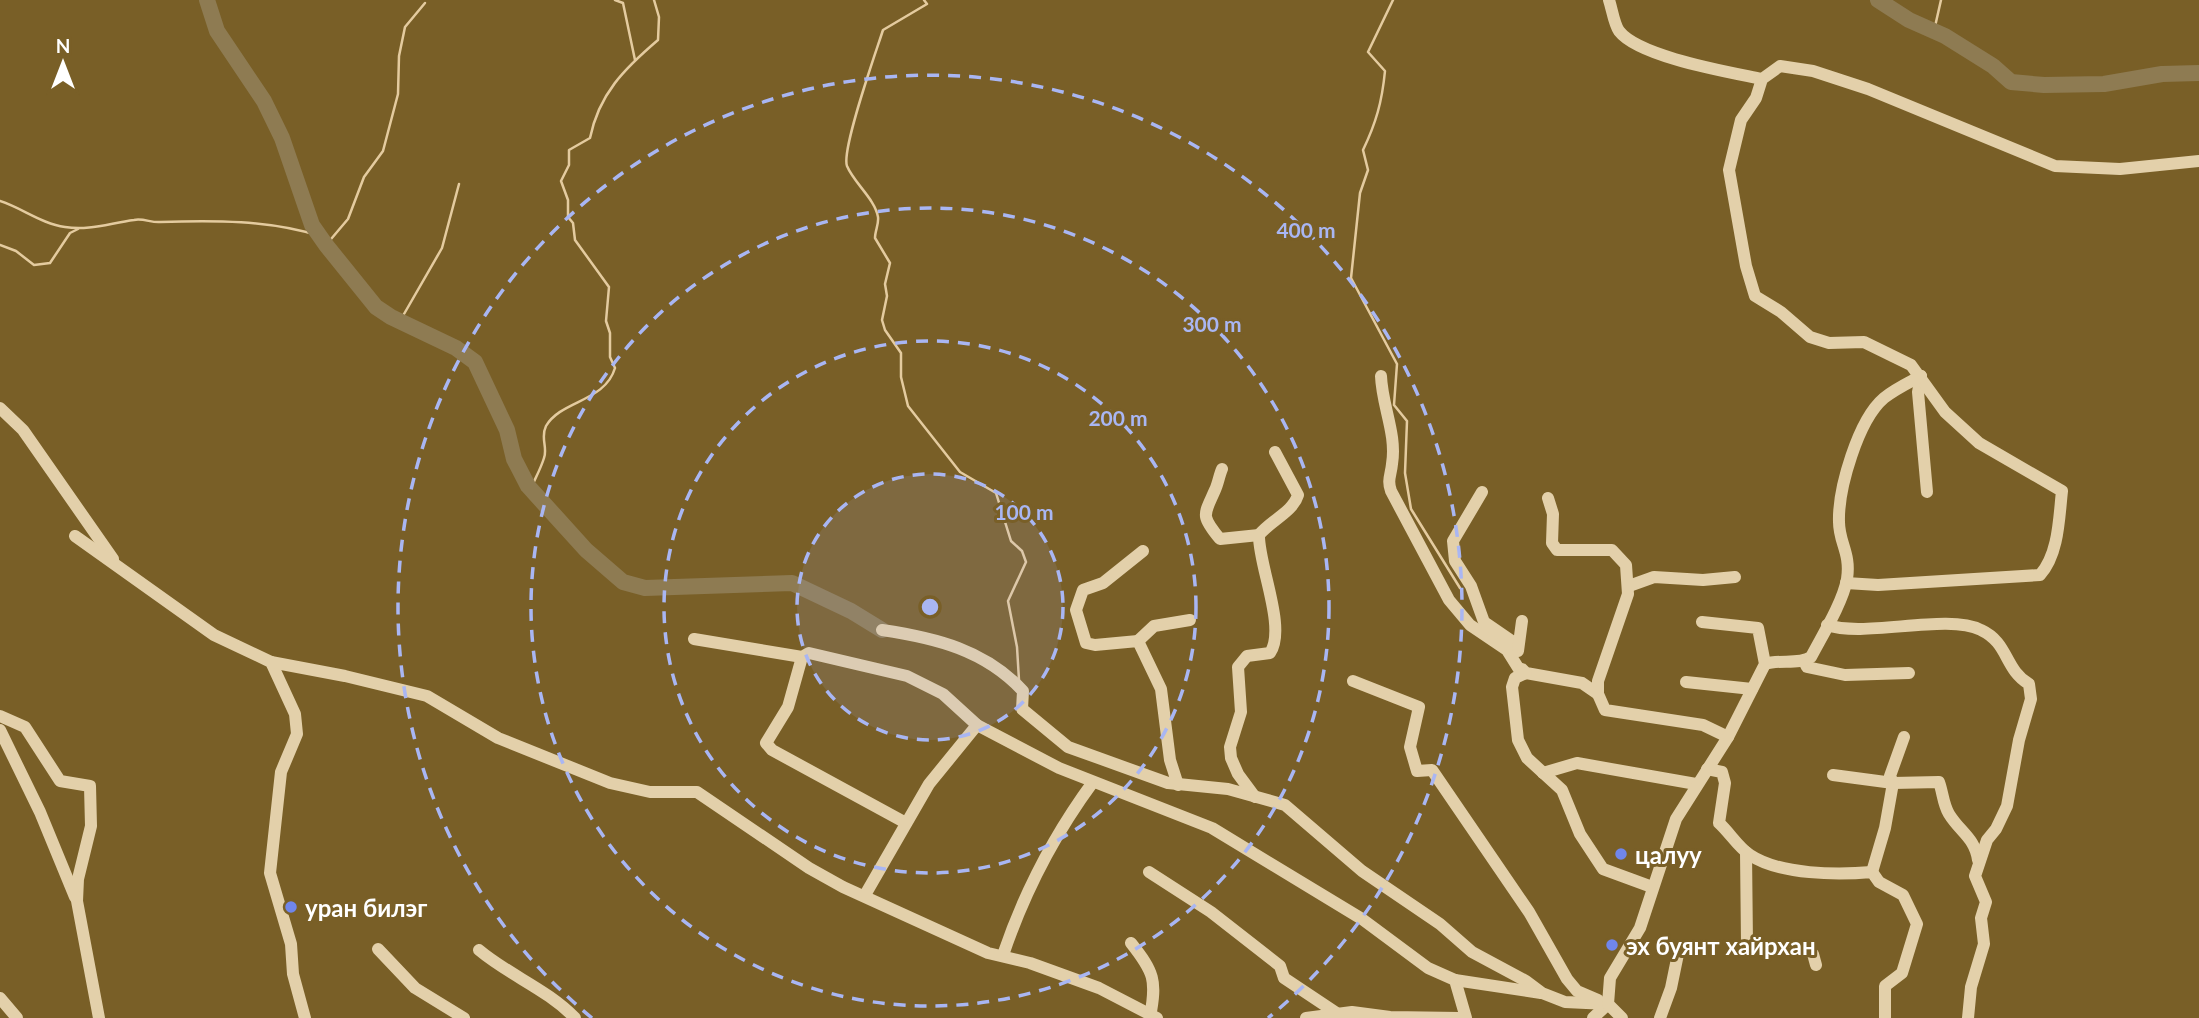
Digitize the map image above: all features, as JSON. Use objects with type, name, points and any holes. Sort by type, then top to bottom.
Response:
[{"type":"street","points":[[1609,0],[1619,31],[1647,48],[1677,60],[1762,79]]},
{"type":"street","points":[[1846,583],[1878,586],[2040,575],[2047,567],[2056,537],[2062,491],[1979,443],[1945,412],[1911,365],[1864,342],[1829,343],[1810,337],[1781,312],[1755,296],[1746,265],[1729,170],[1741,120],[1756,98],[1762,79],[1780,66],[1813,71],[1868,89],[2055,166],[2120,169],[2199,161]]},
{"type":"street","points":[[1381,376],[1382,395],[1392,428],[1393,463],[1387,482],[1391,491],[1449,600],[1470,625],[1507,650],[1524,674]]},
{"type":"street","points":[[1921,376],[1918,392],[1927,492]]},
{"type":"street","points":[[1765,664],[1780,659],[1804,661],[1811,657],[1846,583],[1848,554],[1838,525],[1845,476],[1866,423],[1882,400],[1921,376]]},
{"type":"street","points":[[0,408],[23,430],[119,567]]},
{"type":"street","points":[[1222,469],[1215,492],[1207,501],[1205,512],[1210,527],[1220,539],[1259,535],[1269,523],[1295,505],[1298,495],[1275,452]]},
{"type":"street","points":[[1482,492],[1453,541],[1455,561],[1471,586],[1484,622],[1516,644]]},
{"type":"street","points":[[1548,498],[1553,514],[1552,544],[1557,550],[1612,550],[1626,565],[1629,586],[1598,681],[1598,694],[1605,710],[1703,726],[1728,737]]},
{"type":"street","points":[[1255,797],[1238,774],[1230,747],[1241,712],[1238,667],[1247,656],[1270,653],[1276,645],[1272,602],[1259,535]]},
{"type":"street","points":[[75,536],[214,635],[271,662],[427,696],[498,738],[610,783],[650,792],[696,792],[809,868],[988,953],[1003,955],[1099,988],[1154,1017],[1156,988],[1145,960],[1131,943]]},
{"type":"street","points":[[1143,551],[1103,583],[1083,590],[1076,610],[1086,643],[1095,645],[1138,641],[1154,626],[1190,620]]},
{"type":"street","points":[[1629,586],[1654,578],[1703,580],[1735,577]]},
{"type":"street","points":[[1522,621],[1516,644],[1524,674]]},
{"type":"street","points":[[1593,1018],[1608,1004],[1610,978],[1640,928],[1676,819],[1728,737],[1765,664],[1758,628],[1702,622]]},
{"type":"street","points":[[1826,625],[1970,625],[1998,638],[2018,678],[2029,684],[2031,699],[2019,740],[2007,806],[1996,830],[1987,840],[1975,876],[1986,902],[1981,918],[1984,944],[1971,987],[1968,1018]]},
{"type":"street","points":[[882,629],[935,638],[1004,670],[1023,691],[1022,709],[1068,747],[1178,785],[1228,789],[1285,805],[1362,870],[1440,925],[1472,952],[1526,981],[1542,993]]},
{"type":"street","points":[[694,639],[802,657],[809,653],[907,676],[943,694],[977,725],[1093,782],[1212,828],[1362,919],[1428,968],[1455,980],[1542,993],[1565,1002],[1608,1004]]},
{"type":"street","points":[[1138,641],[1161,689],[1170,760],[1178,785]]},
{"type":"street","points":[[802,657],[788,707],[766,743],[772,750],[906,823]]},
{"type":"street","points":[[1804,661],[1807,667],[1831,674],[1909,673]]},
{"type":"street","points":[[271,662],[296,714],[297,734],[281,772],[270,873],[291,944],[293,974],[305,1018]]},
{"type":"street","points":[[1598,694],[1583,683],[1524,674],[1515,678],[1511,688],[1518,740],[1527,758],[1562,790],[1580,834],[1602,869],[1652,887]]},
{"type":"street","points":[[1353,681],[1419,706],[1410,747],[1417,771],[1432,770],[1529,912],[1567,979],[1577,990],[1608,1004],[1622,1018]]},
{"type":"street","points":[[1686,682],[1752,689]]},
{"type":"street","points":[[0,716],[26,727],[60,781],[90,786],[91,826],[78,879],[77,901]]},
{"type":"street","points":[[865,895],[904,832],[906,823],[929,784],[977,725]]},
{"type":"street","points":[[0,730],[40,812],[77,901],[99,1018]]},
{"type":"street","points":[[1872,872],[1885,828],[1893,783],[1890,776],[1904,737]]},
{"type":"street","points":[[1543,773],[1577,763],[1696,784]]},
{"type":"street","points":[[1707,769],[1722,772],[1724,783],[1719,823],[1746,852],[1771,863],[1804,870],[1838,875],[1872,872]]},
{"type":"street","points":[[1833,775],[1893,783],[1939,782],[1949,814],[1975,845],[1979,864]]},
{"type":"street","points":[[1003,955],[1018,911],[1058,835],[1093,782]]},
{"type":"street","points":[[1746,852],[1747,944],[1807,951],[1813,954],[1816,965]]},
{"type":"street","points":[[1149,872],[1211,912],[1280,966],[1284,978],[1338,1014]]},
{"type":"street","points":[[1872,872],[1879,882],[1903,895],[1917,924],[1902,973],[1885,986],[1885,1018]]},
{"type":"street","points":[[378,949],[415,989],[464,1018]]},
{"type":"street","points":[[479,950],[502,970],[558,1000],[575,1018]]},
{"type":"street","points":[[1660,1018],[1671,989],[1678,954]]},
{"type":"street","points":[[1455,980],[1466,1018]]},
{"type":"street","points":[[0,998],[17,1018]]},
{"type":"street","points":[[1306,1018],[1338,1014],[1460,1018]]},
{"type":"waterway","points":[[207,0],[217,31],[264,101],[282,138],[312,225],[376,307],[456,348],[475,362],[507,430],[514,459],[528,486],[586,550],[623,582],[645,588],[792,583],[851,611],[882,630]]},
{"type":"waterway","points":[[615,0],[623,3],[635,60]]},
{"type":"waterway","points":[[531,488],[545,454],[546,426],[553,417],[602,388],[615,368],[610,357],[610,333],[606,321],[609,287],[575,240],[573,223],[568,217],[568,200],[561,181],[569,165],[569,150],[590,138],[600,108],[615,83],[634,61],[658,40],[659,17],[654,0]]},
{"type":"waterway","points":[[924,0],[927,4],[883,30],[854,122],[847,166],[876,210],[878,220],[875,238],[890,263],[882,320],[885,330],[901,353],[901,377],[908,406],[960,472],[996,493],[1011,541],[1022,551],[1026,562],[1008,601],[1017,647],[1019,680]]},
{"type":"waterway","points":[[1393,0],[1368,52],[1385,71],[1378,112],[1363,150],[1368,170],[1360,193],[1351,278],[1397,364],[1394,405],[1407,421],[1405,473],[1411,509],[1460,588]]},
{"type":"waterway","points":[[1878,0],[1909,20],[1945,36],[1993,66],[2011,82],[2044,85],[2104,84],[2162,74],[2199,73]]},
{"type":"waterway","points":[[1934,31],[1941,0]]},
{"type":"waterway","points":[[326,245],[348,219],[364,177],[383,151],[398,94],[399,56],[405,27],[425,3]]},
{"type":"waterway","points":[[400,321],[442,248],[459,184]]},
{"type":"waterway","points":[[0,201],[48,223],[74,228],[137,220],[221,221],[281,227],[320,236]]},
{"type":"waterway","points":[[0,245],[16,251],[34,265],[50,263],[70,233],[78,229]]},
{"type":"place","name":"цалуу","points":[[1621,854]]},
{"type":"place","name":"уран билэг","points":[[291,907]]},
{"type":"place","name":"эх буянт хайрхан","points":[[1612,945]]}]
